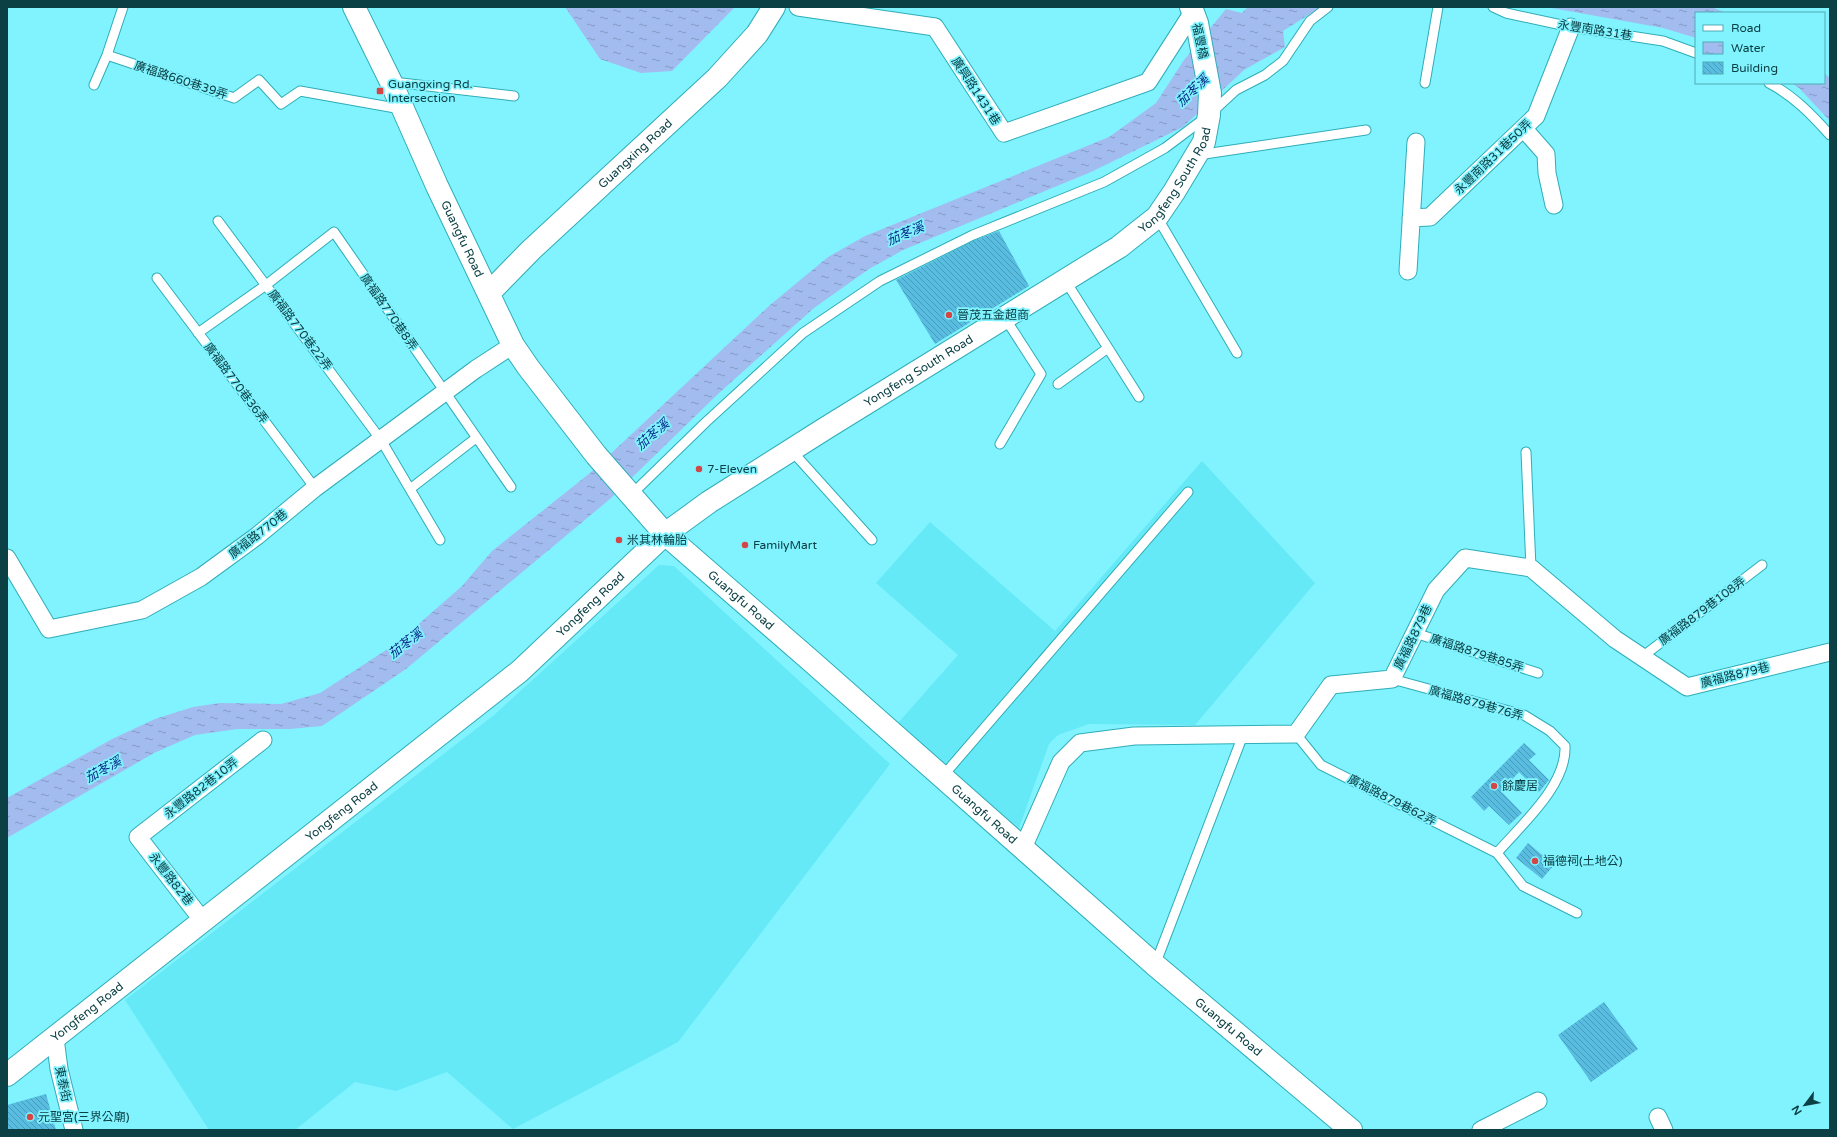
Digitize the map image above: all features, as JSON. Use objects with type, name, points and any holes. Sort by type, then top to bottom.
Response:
[{"type":"street","name":"Guangfu Road","points":[[354,7],[391,82],[437,186],[513,345],[528,367],[596,454],[665,534],[1155,965],[1351,1130]]},
{"type":"street","name":"Guangxing Road","points":[[489,293],[542,239],[717,78],[757,34],[774,7]]},
{"type":"street","name":"廣興路1431巷","points":[[798,7],[935,27],[1004,133],[1148,82],[1192,10]]},
{"type":"street","name":"福豐橋","points":[[1192,10],[1197,24],[1210,93]]},
{"type":"street","name":"永豐南路31巷50弄","points":[[1411,218],[1430,217],[1536,116],[1571,27]]},
{"type":"street","name":"Yongfeng South Road","points":[[665,534],[709,502],[790,450],[1118,247],[1157,216],[1174,192],[1204,142],[1209,115],[1210,93]]},
{"type":"street","points":[[1524,129],[1546,154],[1547,173],[1554,205]]},
{"type":"street","points":[[1408,271],[1416,142]]},
{"type":"street","name":"廣福路770巷","points":[[7,558],[49,629],[142,610],[201,577],[257,536],[315,488],[513,345]]},
{"type":"street","name":"Yongfeng Road","points":[[7,1075],[520,671],[665,534]]},
{"type":"street","name":"廣福路879巷","points":[[1296,734],[1331,685],[1392,679],[1436,590],[1465,558],[1531,568],[1615,639],[1687,687],[1830,652]]},
{"type":"street","points":[[1023,848],[1061,762],[1080,743],[1134,736],[1296,734]]},
{"type":"street","name":"永豐路82巷10弄","points":[[138,837],[263,740]]},
{"type":"street","name":"永豐路82巷","points":[[138,837],[203,921]]},
{"type":"street","name":"東泰街","points":[[55,1038],[59,1069],[74,1130]]},
{"type":"street","points":[[1481,1130],[1538,1101]]},
{"type":"lane","points":[[94,85],[107,55],[123,7]]},
{"type":"lane","points":[[629,492],[803,333],[880,281],[973,235],[1104,182],[1165,148],[1209,115],[1236,90],[1265,75],[1283,61],[1310,21],[1328,7]]},
{"type":"lane","points":[[1425,83],[1438,7]]},
{"type":"lane","name":"永豐南路31巷","points":[[1493,7],[1506,13],[1571,27],[1663,41],[1695,53]]},
{"type":"lane","name":"廣福路660巷39弄","points":[[107,55],[234,98],[259,80],[281,104],[300,91],[403,109]]},
{"type":"lane","points":[[391,82],[514,96]]},
{"type":"lane","points":[[1771,84],[1780,88],[1804,107],[1830,135]]},
{"type":"lane","points":[[1196,155],[1366,130]]},
{"type":"lane","points":[[1157,216],[1237,353]]},
{"type":"lane","name":"廣福路770巷22弄","points":[[218,222],[381,440],[440,540]]},
{"type":"lane","name":"廣福路770巷8弄","points":[[266,285],[334,232],[511,487]]},
{"type":"lane","name":"廣福路770巷36弄","points":[[157,278],[315,488]]},
{"type":"lane","points":[[1065,280],[1140,397]]},
{"type":"lane","points":[[198,334],[266,285]]},
{"type":"lane","points":[[1000,444],[1041,374],[1005,318]]},
{"type":"lane","points":[[1058,384],[1108,348]]},
{"type":"lane","points":[[410,489],[476,438]]},
{"type":"lane","points":[[790,450],[872,540]]},
{"type":"lane","points":[[1526,452],[1531,568]]},
{"type":"lane","points":[[942,777],[1188,492]]},
{"type":"lane","name":"廣福路879巷108弄","points":[[1642,657],[1762,565]]},
{"type":"lane","name":"廣福路879巷85弄","points":[[1415,633],[1538,673]]},
{"type":"lane","name":"廣福路879巷76弄","points":[[1392,679],[1524,715],[1550,731],[1565,746],[1566,756],[1558,779],[1546,797],[1497,853]]},
{"type":"lane","name":"廣福路879巷62弄","points":[[1296,734],[1322,765],[1497,853]]},
{"type":"lane","points":[[1155,965],[1243,735]]},
{"type":"lane","points":[[1497,853],[1523,886],[1577,913]]},
{"type":"shaded area","points":[[1202,461],[1315,583],[1195,725],[1089,724],[1058,735],[1049,744],[1019,828],[898,723],[958,655],[876,583],[930,522],[1055,631]]},
{"type":"shaded area","points":[[659,565],[674,566],[890,764],[678,1042],[513,1129],[447,1072],[396,1091],[355,1082],[295,1130],[209,1130],[125,1000],[494,715]]},
{"type":"water","points":[[565,7],[735,7],[672,71],[641,73],[600,59]]},
{"type":"water","name":"茄苳溪","points":[[1248,7],[1321,7],[1283,31],[1285,47],[1244,70],[1183,127],[1091,172],[903,250],[869,269],[814,308],[718,394],[610,499],[406,669],[322,726],[290,729],[237,729],[195,735],[154,753],[7,838],[7,798],[112,739],[155,719],[193,707],[220,703],[281,704],[320,693],[397,643],[462,586],[492,551],[590,473],[770,305],[828,257],[865,236],[1109,137],[1156,103],[1184,60],[1226,9],[1242,13]]},
{"type":"water","points":[[1546,7],[1711,7],[1724,12],[1695,12],[1695,38],[1663,28]]},
{"type":"water","points":[[1825,74],[1830,78],[1830,121],[1799,88],[1793,84],[1825,84]]},
{"type":"building","name":"晉茂五金超商","points":[[999,231],[1029,286],[935,344],[896,280],[975,240]]},
{"type":"building","name":"餘慶居","points":[[1524,743],[1536,754],[1529,760],[1549,780],[1539,792],[1519,772],[1501,791],[1522,813],[1509,825],[1489,806],[1484,811],[1471,797]]},
{"type":"building","name":"福德祠(土地公)","points":[[1528,843],[1554,865],[1542,879],[1516,858]]},
{"type":"building","points":[[1604,1002],[1638,1049],[1591,1082],[1558,1035]]},
{"type":"building","name":"元聖宮(三界公廟)","points":[[46,1094],[56,1130],[7,1130],[7,1105]]},
{"type":"place","name":"Guangxing Rd. Intersection","points":[[380,91]]},
{"type":"place","name":"晉茂五金超商","points":[[949,315]]},
{"type":"place","name":"7-Eleven","points":[[699,469]]},
{"type":"place","name":"米其林輪胎","points":[[619,540]]},
{"type":"place","name":"FamilyMart","points":[[745,545]]},
{"type":"place","name":"餘慶居","points":[[1494,786]]},
{"type":"place","name":"福德祠(土地公)","points":[[1535,861]]},
{"type":"place","name":"元聖宮(三界公廟)","points":[[30,1117]]}]
